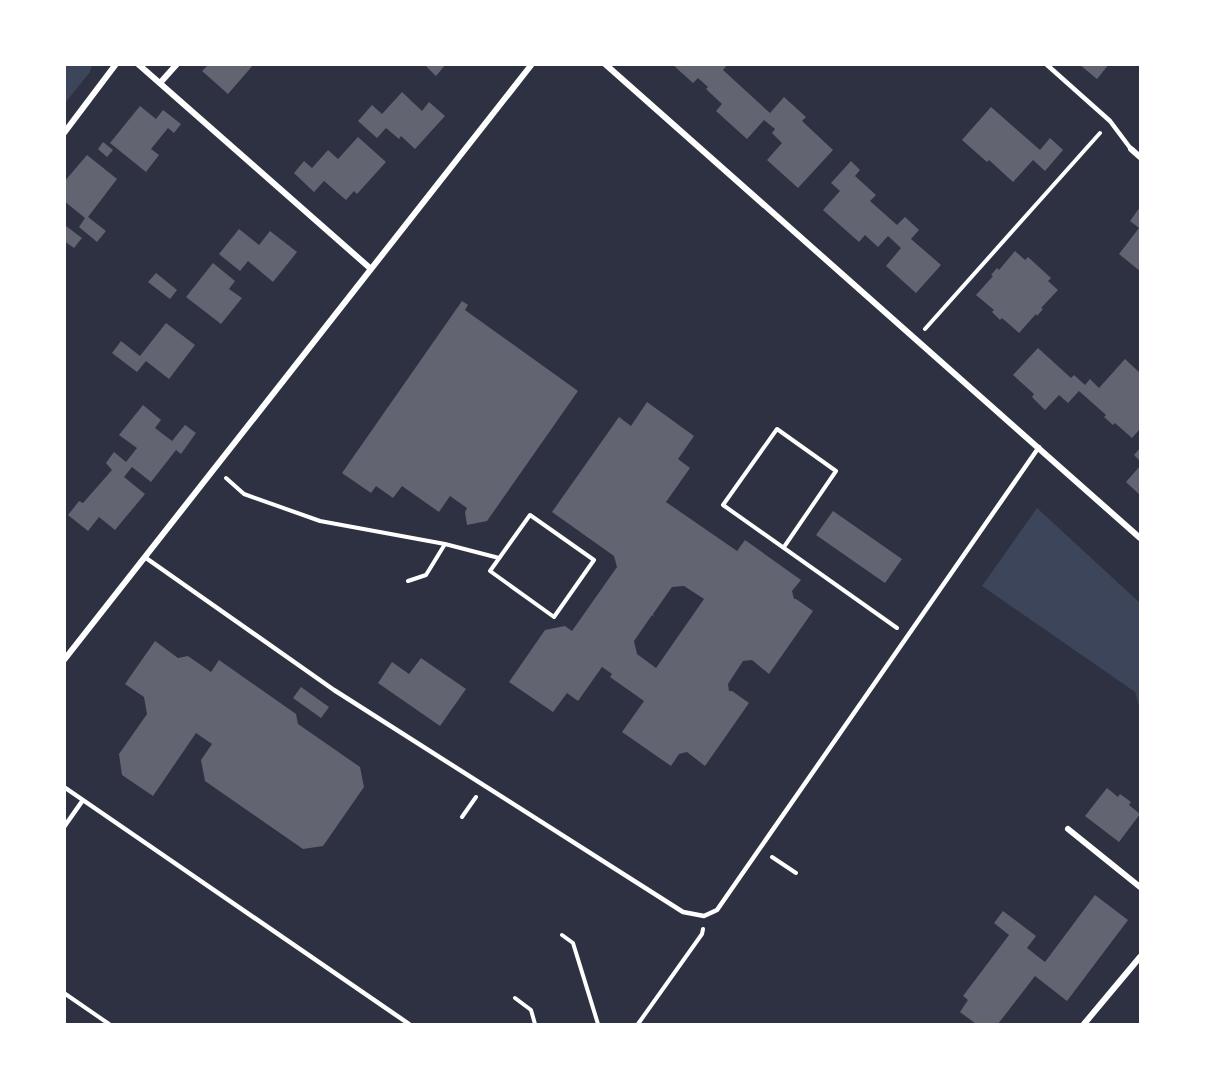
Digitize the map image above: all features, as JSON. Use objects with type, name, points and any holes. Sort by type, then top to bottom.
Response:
[{"type":"street","points":[[64,133],[116,64]]},
{"type":"street","points":[[138,64],[371,269]]},
{"type":"street","points":[[160,83],[177,64]]},
{"type":"street","points":[[64,660],[532,64]]},
{"type":"street","points":[[605,64],[1140,538]]},
{"type":"street","points":[[1131,149],[1140,157]]},
{"type":"street","points":[[1068,830],[1140,887]]},
{"type":"street","points":[[1084,1024],[1140,957]]},
{"type":"lane","points":[[1046,64],[1110,121],[1131,149]]},
{"type":"lane","points":[[146,558],[334,690],[483,786],[683,912],[704,916],[717,910],[1039,447]]},
{"type":"lane","points":[[64,787],[409,1024]]},
{"type":"lane","points":[[64,827],[83,800]]},
{"type":"path","points":[[915,339],[1110,121]]},
{"type":"path","points":[[784,547],[836,471],[777,429],[723,505],[907,636]]},
{"type":"path","points":[[214,468],[244,494],[320,521],[445,544],[499,558]]},
{"type":"path","points":[[530,515],[594,560],[554,617],[490,571],[499,558],[530,515]]},
{"type":"path","points":[[408,581],[426,575],[445,544]]},
{"type":"path","points":[[462,817],[483,786]]},
{"type":"path","points":[[760,849],[796,873]]},
{"type":"path","points":[[638,1024],[702,934],[704,916]]},
{"type":"path","points":[[562,935],[573,943],[598,1024]]},
{"type":"path","points":[[64,993],[109,1024]]},
{"type":"path","points":[[515,998],[531,1010],[535,1024]]},
{"type":"shaded area","points":[[65,64],[92,65],[90,72],[65,103]]},
{"type":"shaded area","points":[[1037,508],[1140,603],[1140,710],[1135,692],[982,586]]},
{"type":"building","points":[[209,64],[254,64],[228,94],[202,71]]},
{"type":"building","points":[[424,64],[446,64],[436,76]]},
{"type":"building","points":[[672,64],[728,64],[723,70],[770,113],[784,97],[806,117],[802,121],[833,150],[798,188],[767,160],[782,143],[772,133],[775,129],[764,120],[747,139],[716,111],[722,104],[706,89],[708,87],[698,78],[693,83]]},
{"type":"building","points":[[1079,64],[1109,64],[1097,79]]},
{"type":"building","points":[[402,92],[422,111],[429,102],[445,116],[415,149],[401,136],[399,139],[386,128],[377,138],[358,121],[372,105],[382,114]]},
{"type":"building","points":[[140,106],[156,119],[163,110],[181,124],[174,133],[168,128],[151,149],[159,155],[146,172],[110,143]]},
{"type":"building","points":[[991,107],[1040,150],[1050,138],[1063,150],[1045,171],[1033,160],[1013,182],[962,140]]},
{"type":"building","points":[[358,137],[386,162],[357,194],[354,191],[346,200],[324,181],[314,192],[294,173],[304,161],[312,168],[328,150],[338,159]]},
{"type":"building","points":[[103,142],[113,150],[107,157],[98,149]]},
{"type":"building","points":[[87,155],[117,179],[88,217],[106,231],[97,242],[79,227],[85,218],[64,201],[64,182]]},
{"type":"building","points":[[851,161],[860,170],[855,176],[876,195],[870,201],[897,225],[905,217],[919,230],[911,239],[941,265],[916,293],[886,266],[901,248],[888,236],[878,247],[865,235],[859,242],[823,210],[840,191],[831,183]]},
{"type":"building","points":[[1140,207],[1140,271],[1119,254],[1139,228],[1130,221]]},
{"type":"building","points":[[66,226],[82,238],[74,248],[64,241]]},
{"type":"building","points":[[239,229],[259,245],[270,231],[297,252],[273,282],[248,261],[240,271],[219,254]]},
{"type":"building","points":[[1015,251],[1025,260],[1028,257],[1051,278],[1048,281],[1058,290],[1041,308],[1043,309],[1037,316],[1036,314],[1019,333],[1002,318],[1000,320],[992,312],[994,310],[976,295],[997,268],[999,270]]},
{"type":"building","points":[[213,263],[235,281],[229,289],[242,298],[221,324],[186,297]]},
{"type":"building","points":[[156,273],[177,290],[170,299],[148,282]]},
{"type":"building","points":[[462,301],[468,305],[465,310],[578,391],[487,521],[467,525],[465,512],[467,508],[450,496],[439,512],[402,486],[393,498],[376,486],[371,493],[342,473]]},
{"type":"building","points":[[166,323],[195,345],[169,379],[146,361],[137,372],[112,353],[121,341],[140,356]]},
{"type":"building","points":[[1038,348],[1071,378],[1074,375],[1085,385],[1090,379],[1099,388],[1125,359],[1140,373],[1140,429],[1132,438],[1115,423],[1113,425],[1104,417],[1106,415],[1079,391],[1068,403],[1059,395],[1045,410],[1032,397],[1034,394],[1013,375]]},
{"type":"building","points":[[647,402],[694,436],[678,459],[690,468],[666,502],[737,551],[745,540],[801,580],[792,591],[794,599],[813,611],[769,674],[752,660],[743,661],[728,684],[729,691],[749,703],[705,766],[687,752],[679,754],[671,766],[622,732],[644,701],[610,677],[612,674],[602,667],[578,701],[567,693],[553,712],[509,682],[545,630],[565,626],[572,631],[617,567],[614,556],[552,512],[619,417],[631,426]],"holes":[[[684,586],[704,599],[656,668],[637,654],[634,641],[652,615],[654,617],[653,614],[672,587]]]},
{"type":"building","points":[[143,405],[161,420],[155,428],[172,441],[185,425],[196,433],[181,454],[176,450],[151,482],[132,467],[124,477],[145,494],[115,530],[99,517],[88,531],[68,515],[79,501],[83,503],[112,470],[106,463],[114,452],[126,462],[137,448],[119,435]]},
{"type":"building","points":[[1140,448],[1140,461],[1134,455]]},
{"type":"building","points":[[1140,466],[1140,495],[1126,482]]},
{"type":"building","points":[[833,511],[902,559],[885,583],[816,535]]},
{"type":"building","points":[[155,641],[178,658],[188,656],[211,672],[219,660],[296,714],[298,724],[360,767],[364,787],[323,846],[303,849],[205,781],[201,760],[212,744],[196,733],[153,796],[122,775],[119,754],[147,714],[144,697],[125,684]]},
{"type":"building","points":[[421,658],[466,689],[440,726],[378,683],[392,662],[409,674]]},
{"type":"building","points":[[301,687],[329,707],[321,718],[293,698]]},
{"type":"building","points":[[1107,788],[1118,797],[1120,794],[1131,802],[1129,805],[1140,814],[1119,842],[1085,816]]},
{"type":"building","points":[[1095,895],[1128,920],[1067,1001],[1035,976],[998,1024],[976,1024],[960,1012],[968,1000],[963,996],[1009,935],[994,923],[1003,911],[1036,936],[1027,948],[1045,962]]}]
